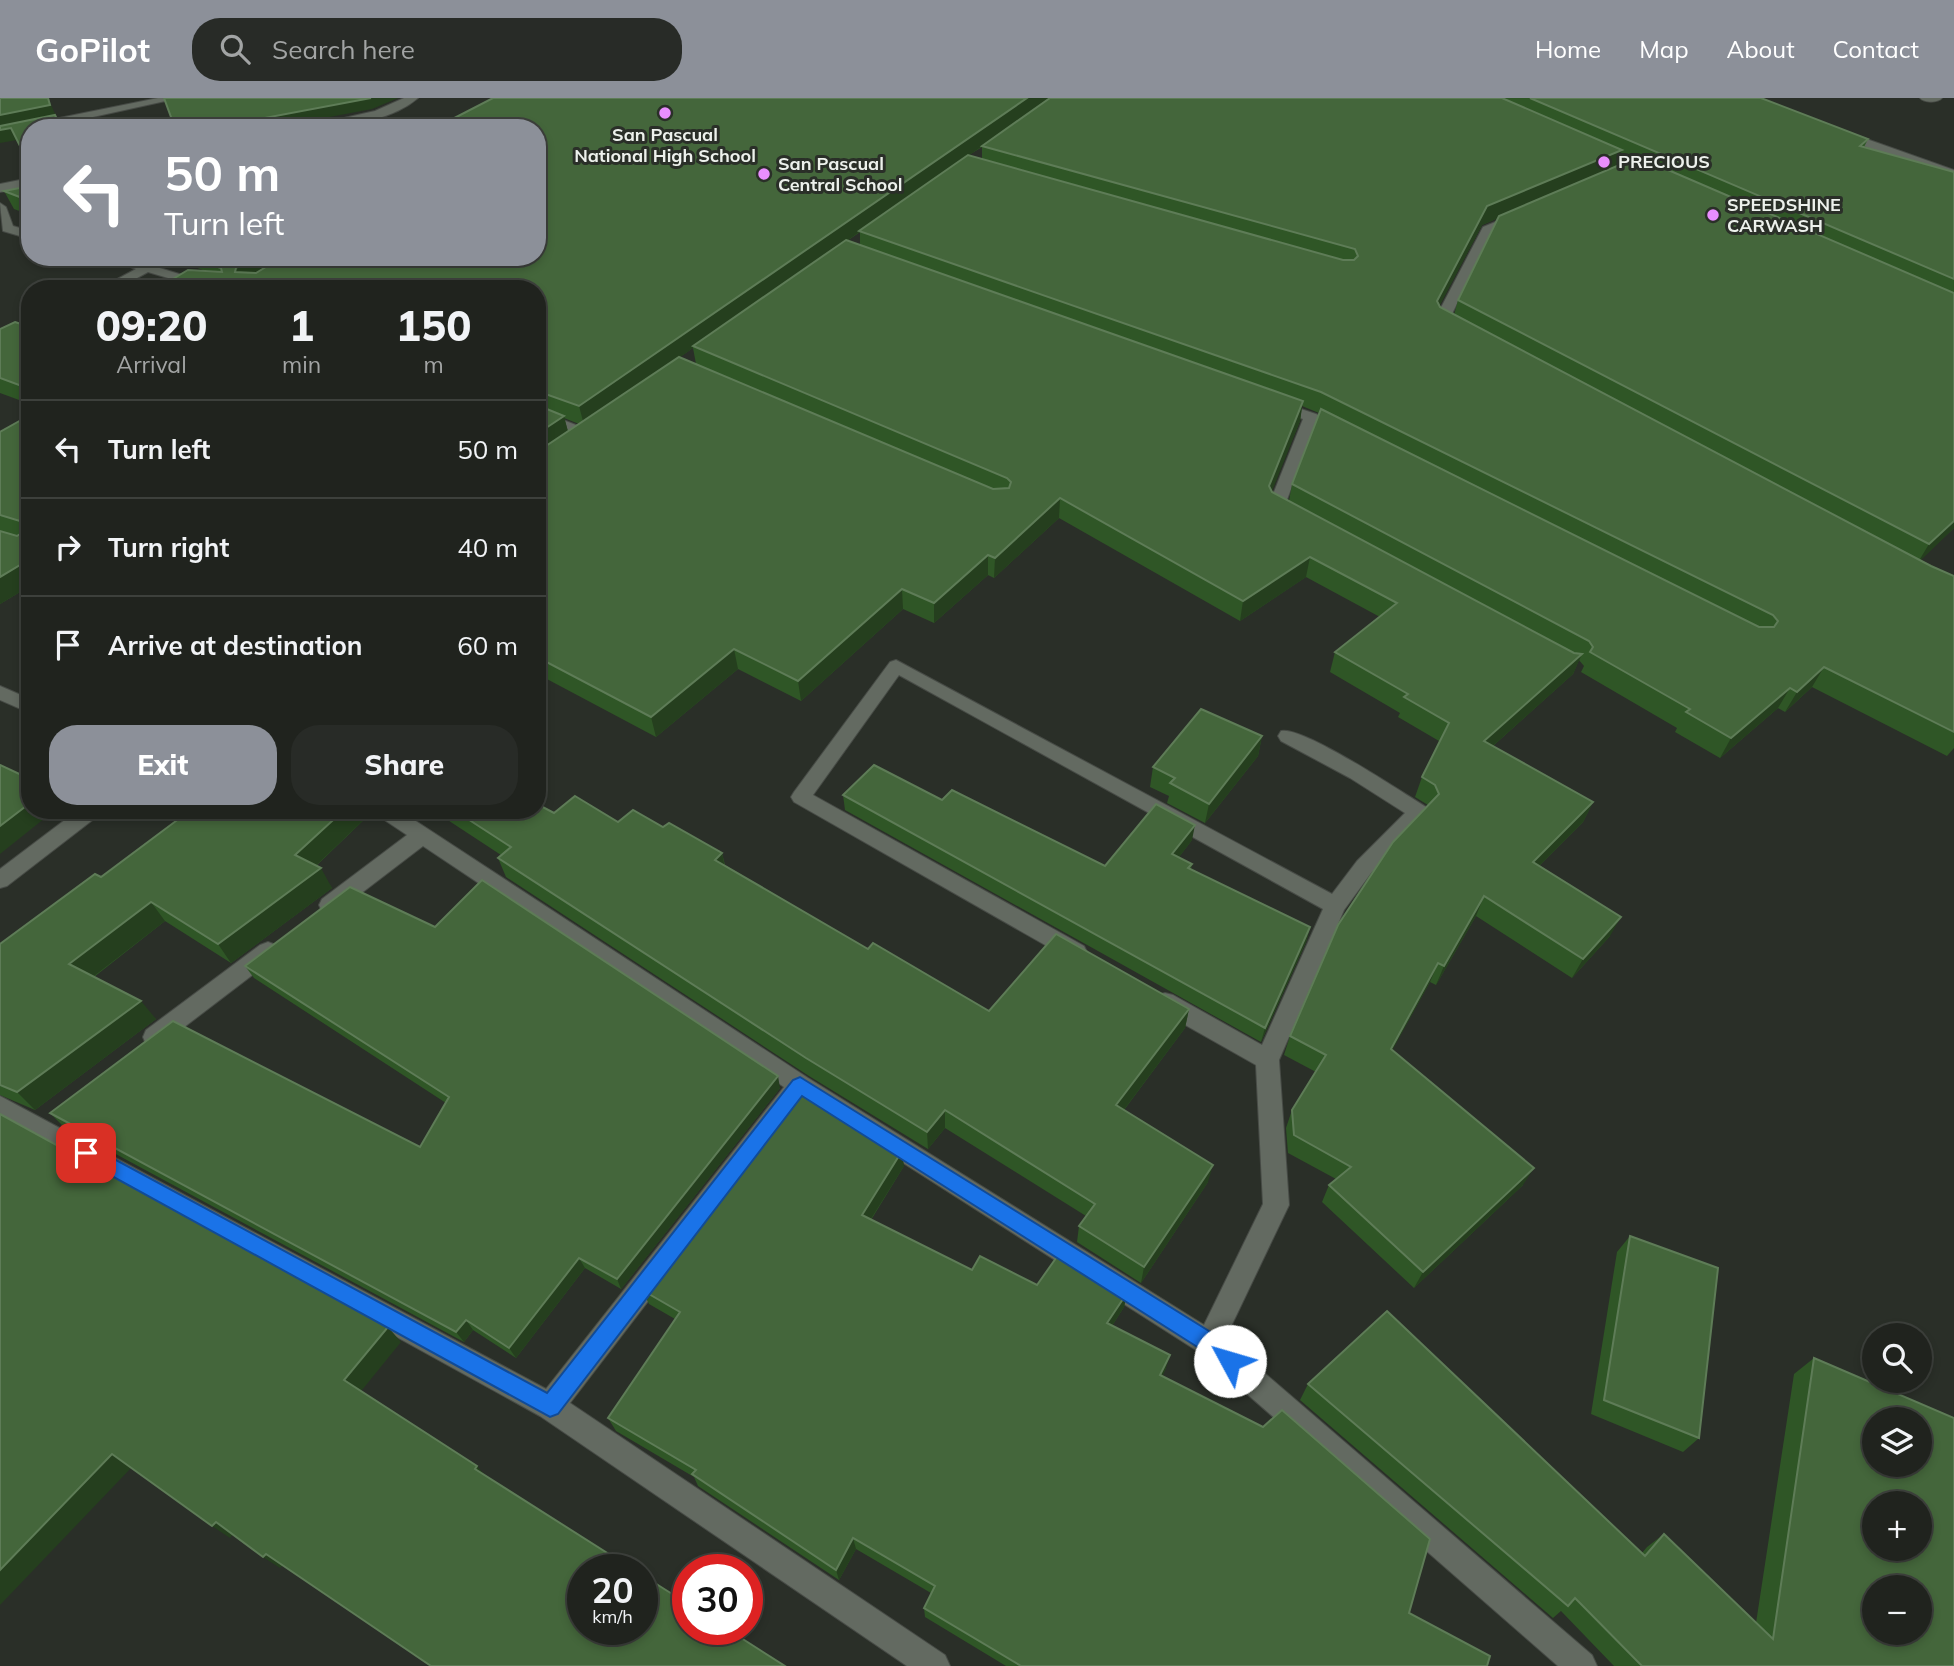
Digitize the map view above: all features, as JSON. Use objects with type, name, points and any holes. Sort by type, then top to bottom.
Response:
[{"type":"street","points":[[70,119],[174,98]]},
{"type":"street","points":[[352,119],[378,114],[414,98]]},
{"type":"street","points":[[1925,98],[1937,98]]},
{"type":"street","points":[[0,133],[21,129]]},
{"type":"street","points":[[1828,129],[1954,174]]},
{"type":"street","points":[[0,188],[21,184]]},
{"type":"street","points":[[0,207],[7,228],[21,232]]},
{"type":"street","points":[[1465,334],[1441,321],[1487,230],[1535,210]]},
{"type":"street","points":[[140,266],[190,280]]},
{"type":"street","points":[[124,280],[147,268]]},
{"type":"street","points":[[1260,399],[1311,417],[1361,442]]},
{"type":"street","points":[[1311,417],[1276,507],[1312,526]]},
{"type":"street","points":[[546,418],[585,433]]},
{"type":"street","points":[[1088,959],[801,797],[896,666],[1335,906]]},
{"type":"street","points":[[0,692],[21,702]]},
{"type":"street","points":[[1209,1343],[1276,1205],[1267,1060],[1335,906],[1364,867],[1419,812],[1357,773],[1288,736]]},
{"type":"street","points":[[0,880],[80,819]]},
{"type":"street","points":[[397,819],[800,1085],[1209,1343],[1581,1666]]},
{"type":"street","points":[[311,919],[421,836]]},
{"type":"street","points":[[136,1051],[289,936]]},
{"type":"street","points":[[1147,992],[1267,1060]]},
{"type":"street","points":[[550,1406],[800,1085]]},
{"type":"street","points":[[0,1106],[550,1406],[933,1666]]},
{"type":"street","points":[[37,1126],[59,1109]]},
{"type":"building","points":[[0,98],[48,98],[50,105],[0,115]]},
{"type":"building","points":[[164,98],[371,98],[260,119],[172,119]]},
{"type":"building","points":[[493,98],[1027,98],[579,406],[546,394],[546,280],[171,280],[188,270],[222,272],[221,268],[215,266],[239,266],[235,272],[256,273],[267,266],[546,266],[546,119],[452,119]]},
{"type":"building","points":[[1050,98],[1502,98],[1622,150],[1487,206],[1437,301],[1440,307],[1954,576],[1954,732],[1824,667],[1797,692],[1790,688],[1731,738],[1686,712],[1690,709],[1590,652],[1593,647],[1589,641],[1292,484],[1321,409],[1759,627],[1774,627],[1778,621],[1773,615],[1321,392],[859,231],[968,155],[1343,260],[1354,260],[1358,256],[1355,249],[982,146]]},
{"type":"building","points":[[1530,98],[1761,98],[1868,139],[1860,146],[1954,172],[1954,279]]},
{"type":"building","points":[[55,115],[57,119],[35,119]]},
{"type":"building","points":[[21,122],[21,148],[11,128],[0,130],[0,126]]},
{"type":"building","points":[[1638,157],[1954,293],[1954,521],[1929,544],[1458,300],[1499,216]]},
{"type":"building","points":[[21,188],[21,198],[4,191]]},
{"type":"building","points":[[846,240],[1303,401],[1269,486],[1272,492],[1574,653],[1582,654],[1484,741],[1593,802],[1533,862],[1621,917],[1583,959],[1484,896],[1444,966],[1438,963],[1391,1049],[1534,1168],[1423,1272],[1329,1185],[1351,1167],[1294,1135],[1292,1110],[1326,1055],[1290,1036],[1338,925],[1393,842],[1439,794],[1435,785],[1422,777],[1449,723],[1404,697],[1408,694],[1335,652],[1397,603],[1310,557],[1243,601],[1060,498],[995,558],[988,555],[934,603],[902,589],[798,681],[734,649],[651,717],[546,662],[546,446],[679,357],[993,489],[1009,488],[1011,482],[1007,478],[693,346]]},
{"type":"building","points":[[15,322],[21,324],[21,386],[0,378],[0,329]]},
{"type":"building","points":[[546,409],[564,416],[546,428]]},
{"type":"building","points":[[21,420],[21,564],[0,577],[0,531],[17,536],[20,534],[20,521],[0,515],[0,432]]},
{"type":"building","points":[[1201,709],[1262,736],[1209,804],[1170,783],[1175,778],[1153,767]]},
{"type":"building","points":[[0,765],[21,775],[21,810],[0,826]]},
{"type":"building","points":[[874,765],[942,800],[952,790],[1105,866],[1156,804],[1195,825],[1172,854],[1192,864],[1188,868],[1310,927],[1265,1028],[843,795]]},
{"type":"building","points":[[575,796],[618,822],[633,810],[663,827],[669,823],[722,853],[715,860],[868,949],[873,943],[989,1011],[1056,934],[1189,1009],[1116,1105],[1213,1165],[1144,1267],[1079,1226],[1095,1204],[945,1110],[927,1132],[806,1058],[498,858],[511,847],[468,819],[546,819],[546,809],[554,813]]},
{"type":"building","points":[[179,819],[334,819],[295,855],[321,868],[218,944],[151,902],[69,964],[141,1001],[17,1092],[0,1085],[0,944],[95,874],[101,877]]},
{"type":"building","points":[[482,880],[778,1076],[617,1279],[579,1258],[509,1348],[466,1320],[456,1332],[50,1113],[173,1021],[420,1147],[449,1097],[245,966],[350,887],[435,927]]},
{"type":"building","points":[[801,1086],[902,1151],[862,1215],[972,1270],[980,1256],[1037,1285],[1061,1251],[1127,1293],[1107,1323],[1170,1355],[1160,1375],[1263,1427],[1282,1410],[1430,1539],[1409,1613],[1490,1656],[1487,1666],[1021,1666],[924,1608],[935,1586],[853,1538],[836,1570],[692,1474],[696,1470],[608,1418],[680,1312],[642,1290]]},
{"type":"building","points":[[0,1114],[388,1327],[344,1380],[477,1466],[475,1469],[609,1554],[567,1554],[567,1645],[658,1645],[658,1585],[672,1594],[672,1645],[752,1645],[785,1666],[431,1666],[266,1554],[263,1557],[216,1522],[212,1526],[112,1454],[0,1570]]},
{"type":"building","points":[[1630,1236],[1718,1268],[1699,1438],[1604,1400]]},
{"type":"building","points":[[1387,1311],[1645,1556],[1664,1534],[1773,1639],[1814,1358],[1862,1379],[1862,1393],[1896,1393],[1928,1407],[1862,1407],[1862,1477],[1932,1477],[1932,1409],[1954,1418],[1954,1666],[1642,1666],[1575,1598],[1568,1606],[1308,1384]]},
{"type":"place","name":"San Pascual National High School","points":[[665,113]]},
{"type":"place","name":"PRECIOUS","points":[[1604,162]]},
{"type":"place","name":"San Pascual Central School","points":[[764,174]]},
{"type":"place","name":"SPEEDSHINE CARWASH","points":[[1713,215]]},
{"type":"route","points":[[86,1153],[550,1406],[800,1085],[1209,1343],[1230,1361]]}]
